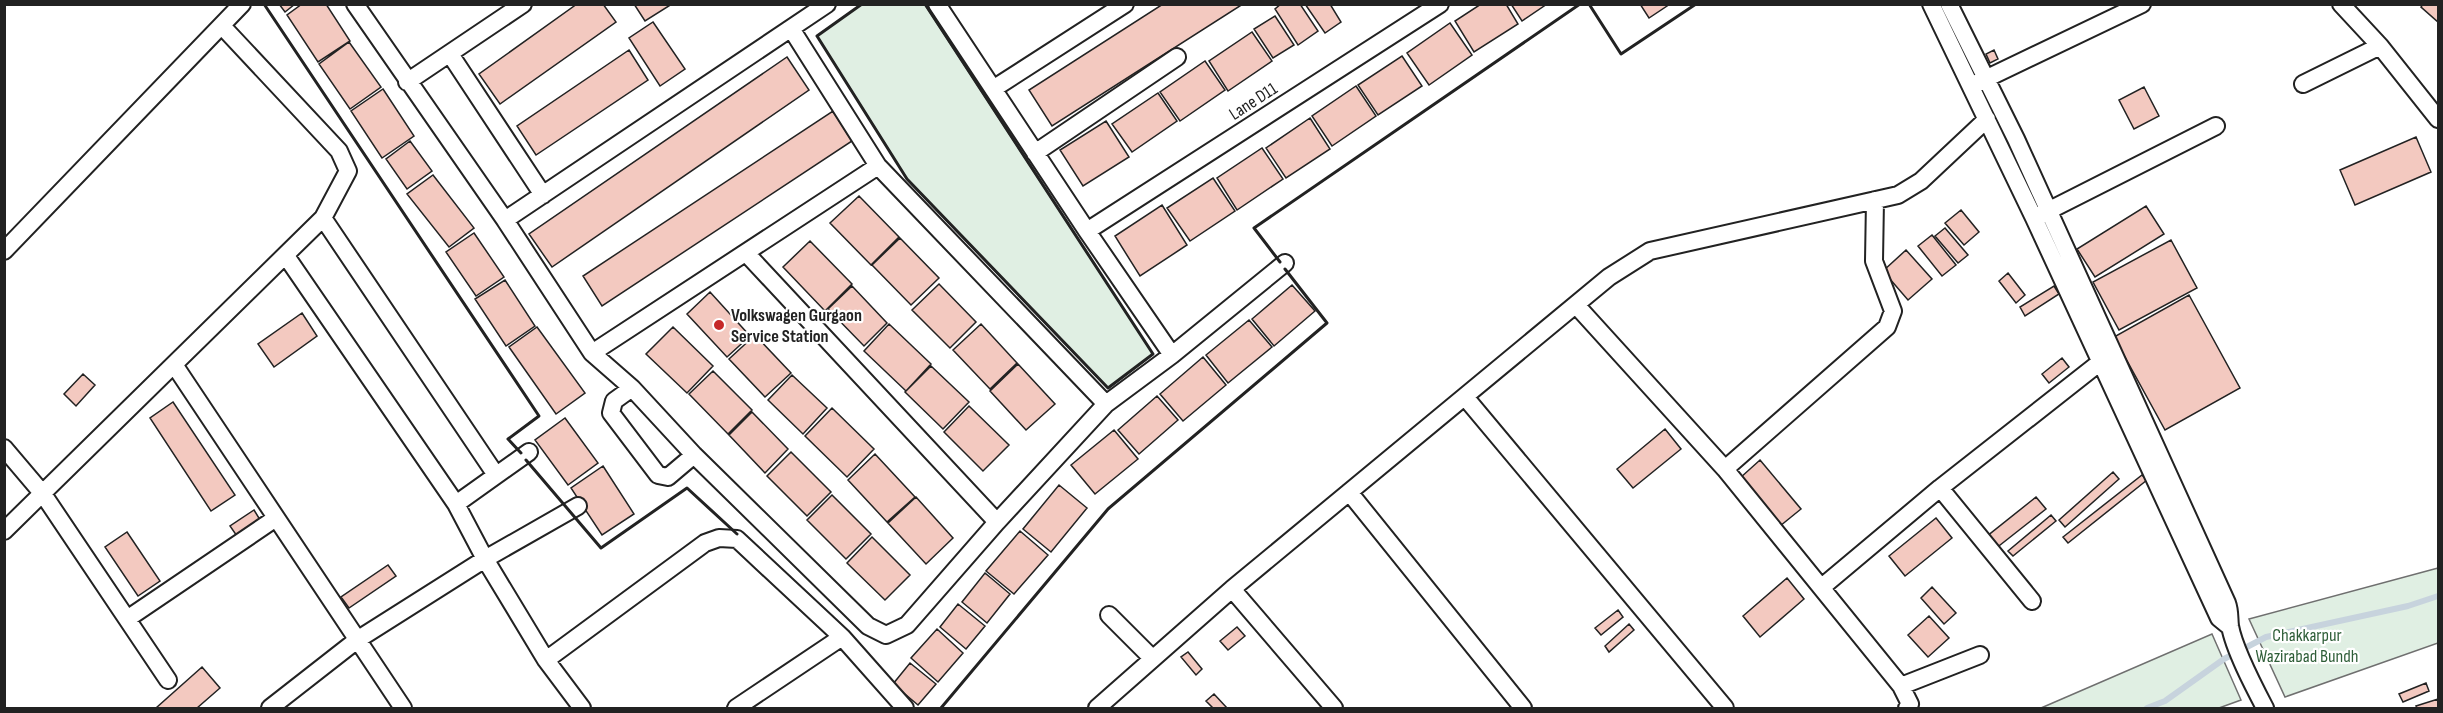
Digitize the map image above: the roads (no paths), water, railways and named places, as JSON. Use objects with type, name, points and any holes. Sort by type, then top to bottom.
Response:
[{"type":"street","points":[[4,251],[242,4]]},
{"type":"street","points":[[355,4],[505,220],[592,353],[632,388],[694,455],[868,626],[886,634],[907,625],[997,522],[1106,404],[1172,355],[1285,262]]},
{"type":"street","points":[[407,82],[523,4]]},
{"type":"street","points":[[505,220],[792,30],[827,4]]},
{"type":"street","points":[[937,4],[1172,355]]},
{"type":"street","points":[[993,89],[1125,4]]},
{"type":"street","name":"Lane D11","points":[[1087,231],[1440,4]]},
{"type":"street","points":[[1931,4],[1978,83],[2042,215],[2107,357],[2219,618],[2230,627],[2249,677],[2265,708]]},
{"type":"street","points":[[1949,4],[1978,83],[1987,119],[2042,215]]},
{"type":"street","points":[[1978,83],[2142,4]]},
{"type":"street","points":[[2341,4],[2380,46],[2439,119]]},
{"type":"street","points":[[4,531],[323,218],[348,171],[339,151],[222,26]]},
{"type":"street","points":[[792,30],[878,166],[1106,404]]},
{"type":"street","points":[[2303,84],[2380,46]]},
{"type":"street","points":[[450,54],[543,195]]},
{"type":"street","points":[[1035,153],[1177,57]]},
{"type":"street","points":[[1097,708],[1232,589],[1609,277],[1650,251],[1898,195],[1922,181],[1987,119]]},
{"type":"street","points":[[2042,215],[2216,126]]},
{"type":"street","points":[[592,353],[878,166]]},
{"type":"street","points":[[1725,469],[1887,327],[1893,310],[1874,261],[1875,200]]},
{"type":"street","points":[[323,218],[496,475]]},
{"type":"street","points":[[746,253],[997,522]]},
{"type":"street","points":[[286,256],[456,504],[485,559],[546,660],[582,708]]},
{"type":"street","points":[[1576,305],[1725,469],[1822,587],[1901,686],[1910,704],[1907,708]]},
{"type":"street","points":[[1822,587],[1940,488],[2107,357]]},
{"type":"street","points":[[174,366],[403,708]]},
{"type":"street","points":[[632,388],[614,401],[610,413],[658,475],[668,477],[694,455]]},
{"type":"street","points":[[1465,397],[1725,708]]},
{"type":"street","points":[[4,448],[43,494],[168,680]]},
{"type":"street","points":[[456,504],[529,452]]},
{"type":"street","points":[[1940,488],[2032,601]]},
{"type":"street","points":[[1350,492],[1523,708]]},
{"type":"street","points":[[270,708],[357,640],[485,559],[578,506]]},
{"type":"street","points":[[127,619],[276,518]]},
{"type":"street","points":[[546,660],[705,543],[719,538],[737,539],[842,638],[905,708]]},
{"type":"street","points":[[1232,589],[1334,708]]},
{"type":"street","points":[[1109,615],[1152,658]]},
{"type":"street","points":[[736,708],[842,638]]},
{"type":"street","points":[[1901,686],[1980,655]]},
{"type":"waterway","points":[[2147,708],[2165,701],[2224,659],[2266,637],[2408,606],[2438,596]]},
{"type":"place","name":"Volkswagen Gurgaon Service Station","points":[[719,325]]},
{"type":"park label","name":"Chakkarpur Wazirabad Bundh","points":[[2307,645]]}]
